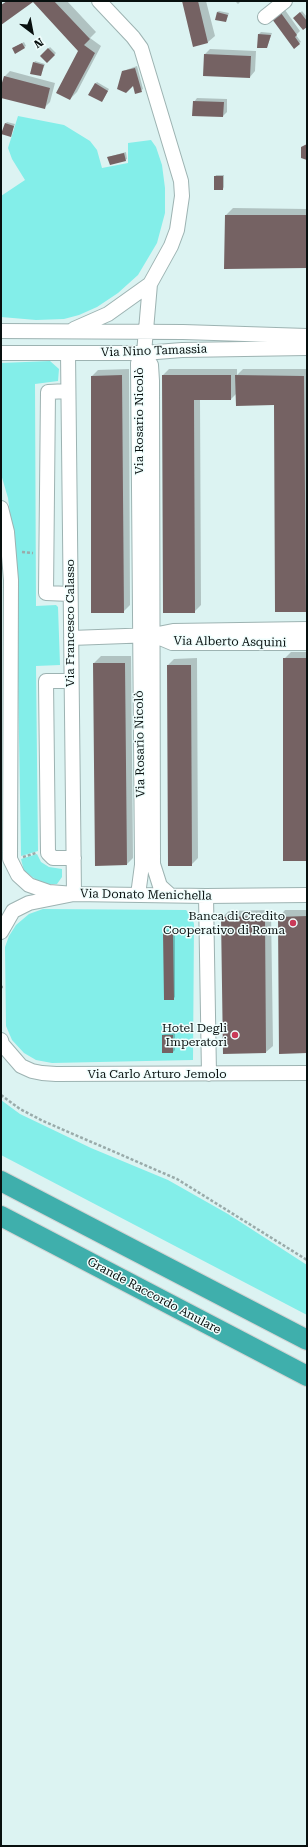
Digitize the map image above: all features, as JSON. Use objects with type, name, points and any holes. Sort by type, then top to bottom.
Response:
[{"type":"highway","points":[[1,1181],[307,1340]]},
{"type":"highway","name":"Grande Raccordo Anulare","points":[[1,1216],[307,1376]]},
{"type":"street","points":[[100,1],[141,48],[181,181],[181,213],[177,230],[171,246],[150,284],[144,353]]},
{"type":"street","points":[[264,18],[285,1]]},
{"type":"street","points":[[64,332],[89,324],[108,314],[150,284]]},
{"type":"street","name":"Via Nino Tamassia","points":[[1,331],[145,333],[183,332],[307,336]]},
{"type":"street","name":"Via Nino Tamassia","points":[[1,353],[144,353],[182,350],[307,348]]},
{"type":"street","name":"Via Francesco Calasso","points":[[68,352],[71,638],[70,681],[74,894]]},
{"type":"street","name":"Via Rosario Nicolò","points":[[138,895],[142,864],[138,363],[144,353],[151,365],[153,864],[160,886],[170,895]]},
{"type":"street","points":[[68,391],[48,392],[46,593],[70,594]]},
{"type":"street","points":[[1,508],[7,532],[11,580],[6,619],[10,859],[18,875],[29,885],[49,892],[74,894]]},
{"type":"street","name":"Via Alberto Asquini","points":[[71,638],[153,635],[173,631],[307,628]]},
{"type":"street","name":"Via Alberto Asquini","points":[[153,635],[172,643],[307,643]]},
{"type":"street","points":[[70,681],[46,681],[48,853],[54,858],[74,858]]},
{"type":"street","name":"Via Donato Menichella","points":[[1,932],[13,911],[29,903],[74,894],[206,896],[307,895]]},
{"type":"street","points":[[206,896],[209,1074]]},
{"type":"street","name":"Via Carlo Arturo Jemolo","points":[[1,1040],[21,1066],[32,1071],[42,1073],[307,1073]]},
{"type":"path","points":[[20,552],[36,553]]},
{"type":"path","points":[[19,858],[38,853]]},
{"type":"path","points":[[1,1095],[20,1109],[44,1121],[177,1179],[307,1260]]},
{"type":"shaded area","points":[[18,116],[64,125],[90,141],[97,150],[102,168],[128,163],[128,143],[151,140],[156,147],[162,165],[165,188],[165,213],[157,243],[138,275],[118,293],[97,307],[79,315],[64,319],[36,320],[1,317],[1,196],[25,180],[12,159],[8,148]]},
{"type":"shaded area","points":[[50,361],[59,369],[58,381],[35,384],[36,606],[56,605],[58,607],[60,665],[36,666],[38,851],[21,856],[16,557],[8,498],[1,474],[1,363]]},
{"type":"shaded area","points":[[37,854],[41,862],[49,867],[62,869],[62,877],[57,884],[44,884],[24,871],[21,859]]},
{"type":"shaded area","points":[[43,909],[186,910],[192,916],[194,924],[193,1060],[52,1063],[36,1060],[24,1053],[12,1040],[6,1026],[5,947],[9,936],[16,925],[29,914]]},
{"type":"shaded area","points":[[1,1100],[20,1114],[91,1148],[168,1180],[228,1214],[307,1265],[307,1315],[1,1155]]},
{"type":"building","points":[[7,1],[54,1],[90,39],[84,45],[95,53],[70,100],[56,93],[78,51],[33,2],[1,25],[1,5]]},
{"type":"building","points":[[182,1],[198,1],[208,43],[193,47]]},
{"type":"building","points":[[217,12],[228,15],[226,22],[215,20]]},
{"type":"building","points":[[300,12],[307,21],[307,27],[303,30],[293,18]]},
{"type":"building","points":[[281,13],[297,35],[295,37],[300,44],[294,49],[272,19]]},
{"type":"building","points":[[258,34],[271,35],[267,48],[257,48]]},
{"type":"building","points":[[22,43],[25,48],[15,54],[12,48]]},
{"type":"building","points":[[48,48],[55,55],[47,63],[40,56]]},
{"type":"building","points":[[204,54],[251,56],[250,78],[203,76]]},
{"type":"building","points":[[33,62],[44,65],[41,76],[30,74]]},
{"type":"building","points":[[135,68],[142,92],[135,94],[133,86],[126,93],[117,89],[122,71]]},
{"type":"building","points":[[4,76],[50,88],[45,109],[1,98],[1,86]]},
{"type":"building","points":[[95,83],[108,91],[102,102],[88,95]]},
{"type":"building","points":[[193,101],[224,102],[223,117],[192,116]]},
{"type":"building","points":[[5,123],[14,126],[11,137],[1,134]]},
{"type":"building","points":[[307,144],[307,160],[301,158],[301,147]]},
{"type":"building","points":[[124,153],[126,161],[110,165],[107,157]]},
{"type":"building","points":[[214,176],[223,176],[223,190],[214,190]]},
{"type":"building","points":[[225,215],[307,215],[307,268],[224,269]]},
{"type":"building","points":[[122,375],[124,613],[91,613],[91,376]]},
{"type":"building","points":[[162,375],[231,375],[231,400],[194,400],[195,613],[163,613]]},
{"type":"building","points":[[235,375],[304,376],[306,612],[275,612],[274,405],[236,406]]},
{"type":"building","points":[[283,658],[307,658],[307,861],[283,861]]},
{"type":"building","points":[[93,663],[125,663],[127,865],[95,866]]},
{"type":"building","points":[[167,665],[191,665],[192,866],[168,866]]},
{"type":"building","points":[[265,916],[266,1053],[223,1054],[221,917]]},
{"type":"building","points":[[307,916],[307,1053],[279,1054],[278,917]]},
{"type":"building","points":[[163,932],[173,932],[174,1000],[164,1000]]},
{"type":"building","points":[[162,1035],[173,1035],[173,1053],[162,1053]]},
{"type":"place","name":"Banca di Credito Cooperativo di Roma","points":[[293,923]]},
{"type":"place","name":"Hotel Degli Imperatori","points":[[235,1035]]}]
